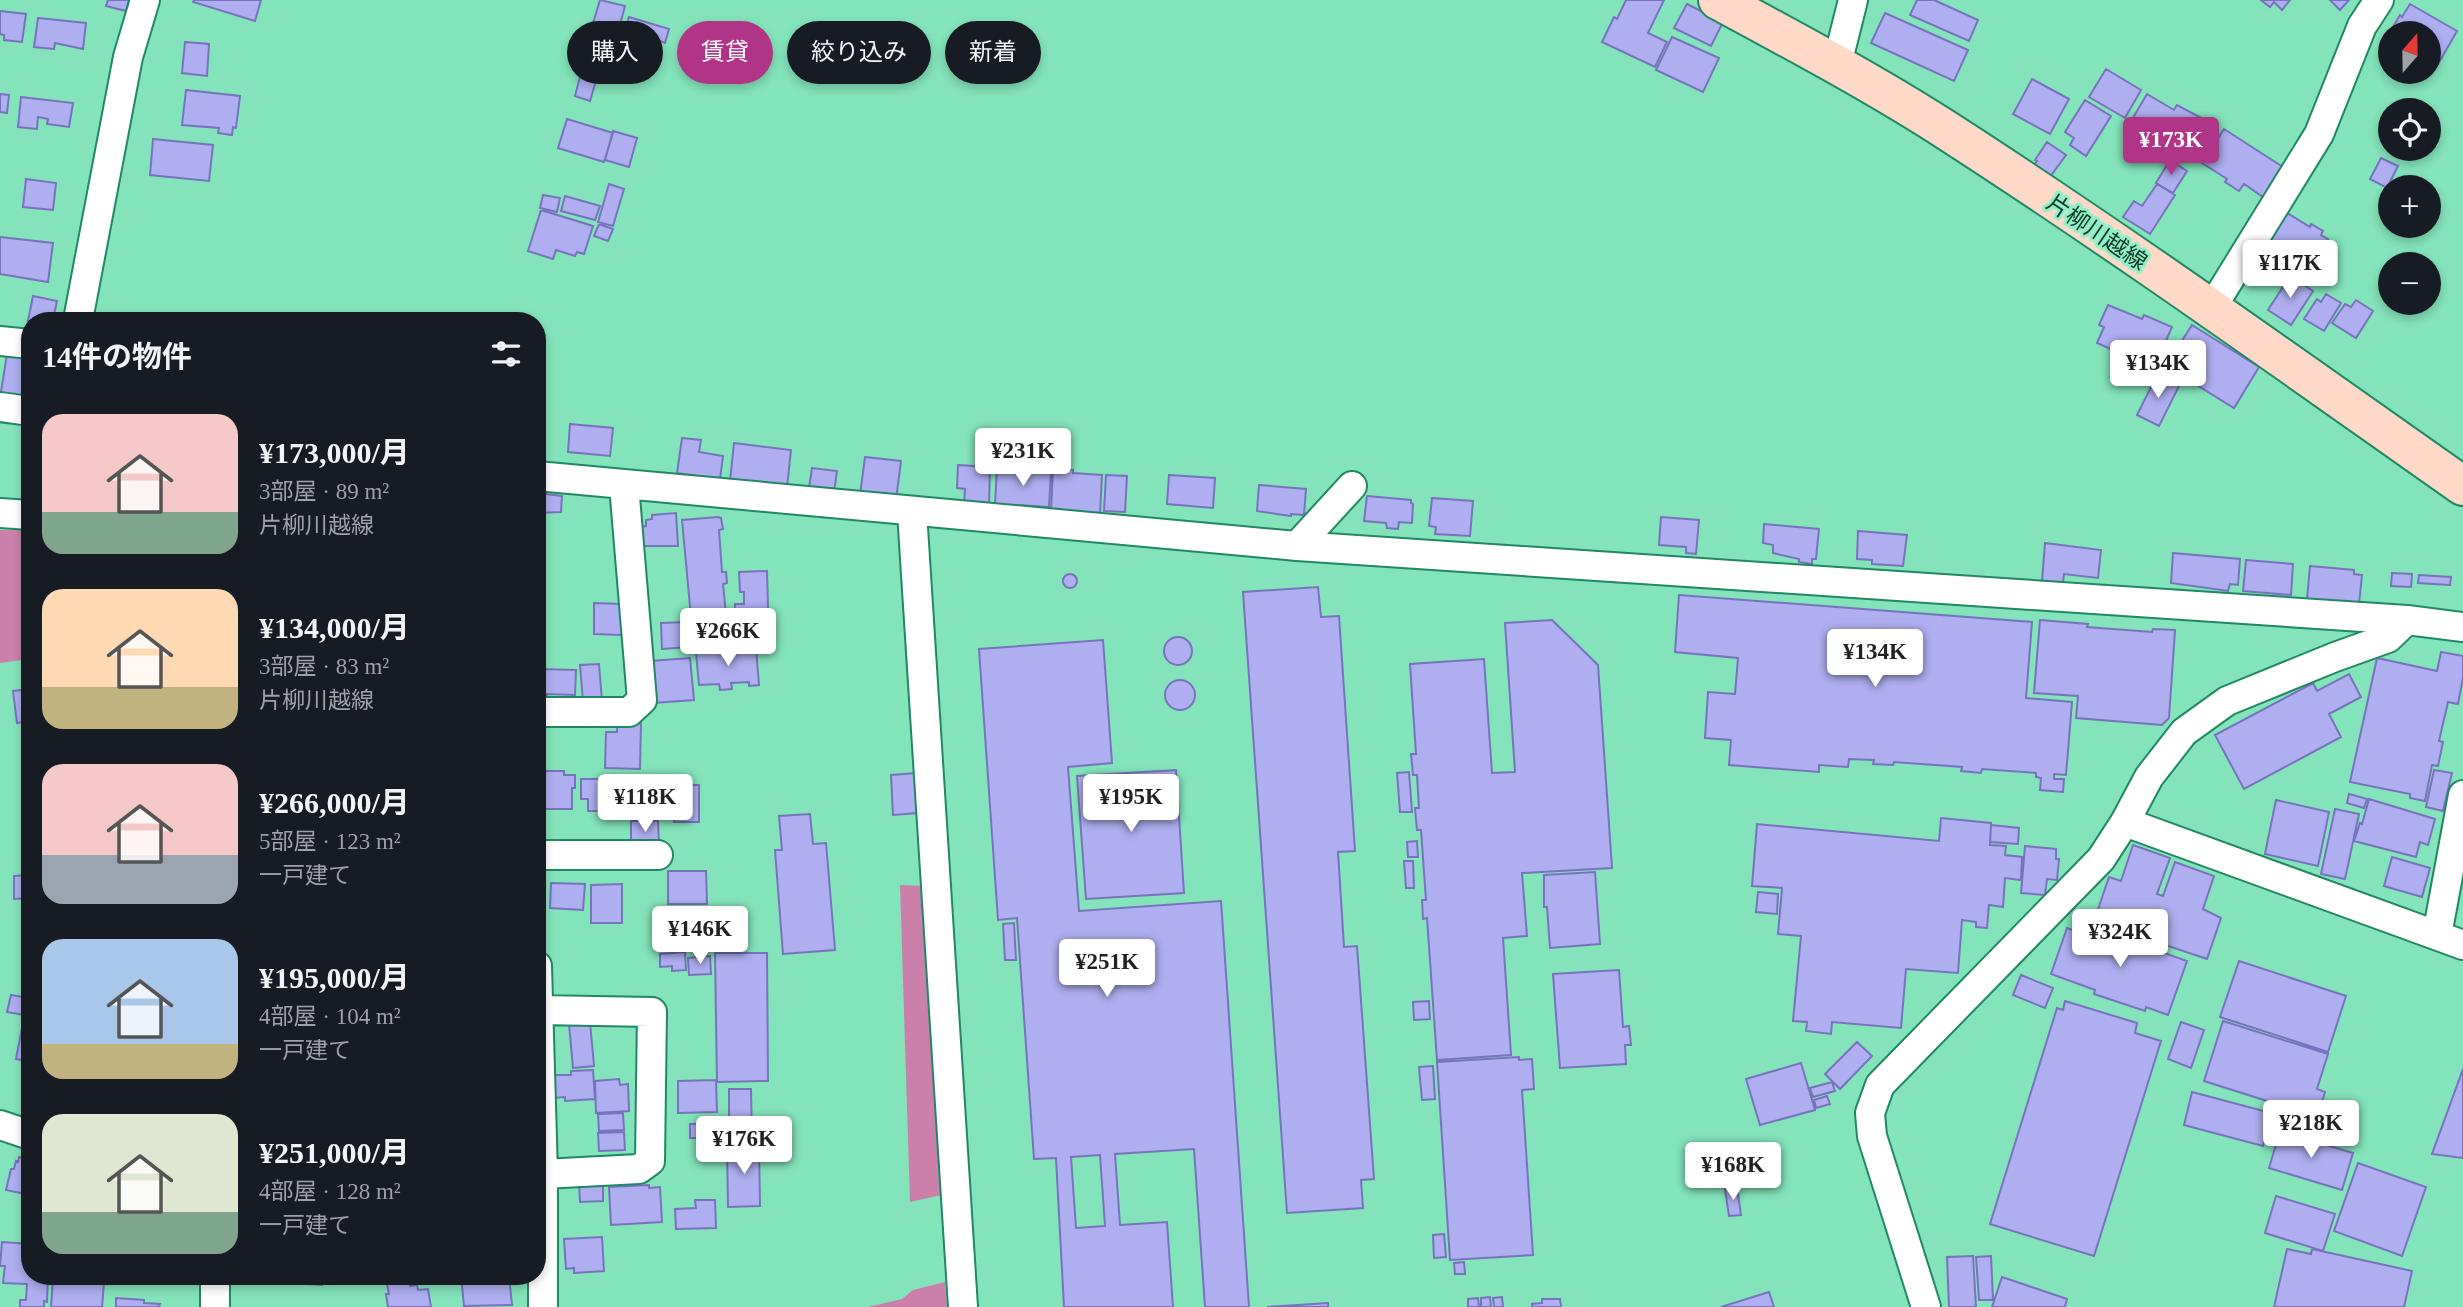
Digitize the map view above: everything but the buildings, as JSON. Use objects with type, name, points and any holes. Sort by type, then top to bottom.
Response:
[{"type":"main road","name":"片柳川越線","points":[[1718,0],[1837,64],[1943,128],[2211,309],[2463,486]]},
{"type":"street","points":[[80,312],[128,57],[145,0]]},
{"type":"street","points":[[1837,64],[1853,0]]},
{"type":"street","points":[[2211,309],[2319,134],[2362,26],[2379,0]]},
{"type":"street","points":[[0,341],[21,343]]},
{"type":"street","points":[[0,407],[21,410]]},
{"type":"street","points":[[546,478],[1297,546],[2406,620],[2463,627]]},
{"type":"street","points":[[546,712],[629,712],[642,700],[624,485]]},
{"type":"street","points":[[1297,546],[1352,486]]},
{"type":"street","points":[[912,512],[963,1307]]},
{"type":"street","points":[[0,513],[21,514]]},
{"type":"street","points":[[1926,1307],[1872,1136],[1870,1113],[1880,1085],[2101,859],[2125,822],[2148,777],[2184,732],[2227,701],[2388,638],[2406,620]]},
{"type":"street","points":[[2125,822],[2450,940],[2463,795]]},
{"type":"street","points":[[546,855],[658,855]]},
{"type":"street","points":[[546,1010],[652,1012],[650,1161],[639,1169],[546,1174]]},
{"type":"street","points":[[0,1125],[21,1132]]},
{"type":"street","points":[[215,1285],[215,1307]]},
{"type":"street","points":[[542,1285],[543,1307]]},
{"type":"shaded area","points":[[0,530],[21,530],[21,660],[0,663]]},
{"type":"shaded area","points":[[900,885],[927,886],[946,1194],[910,1202]]},
{"type":"shaded area","points":[[945,1282],[947,1307],[868,1307],[902,1299],[913,1290]]}]
